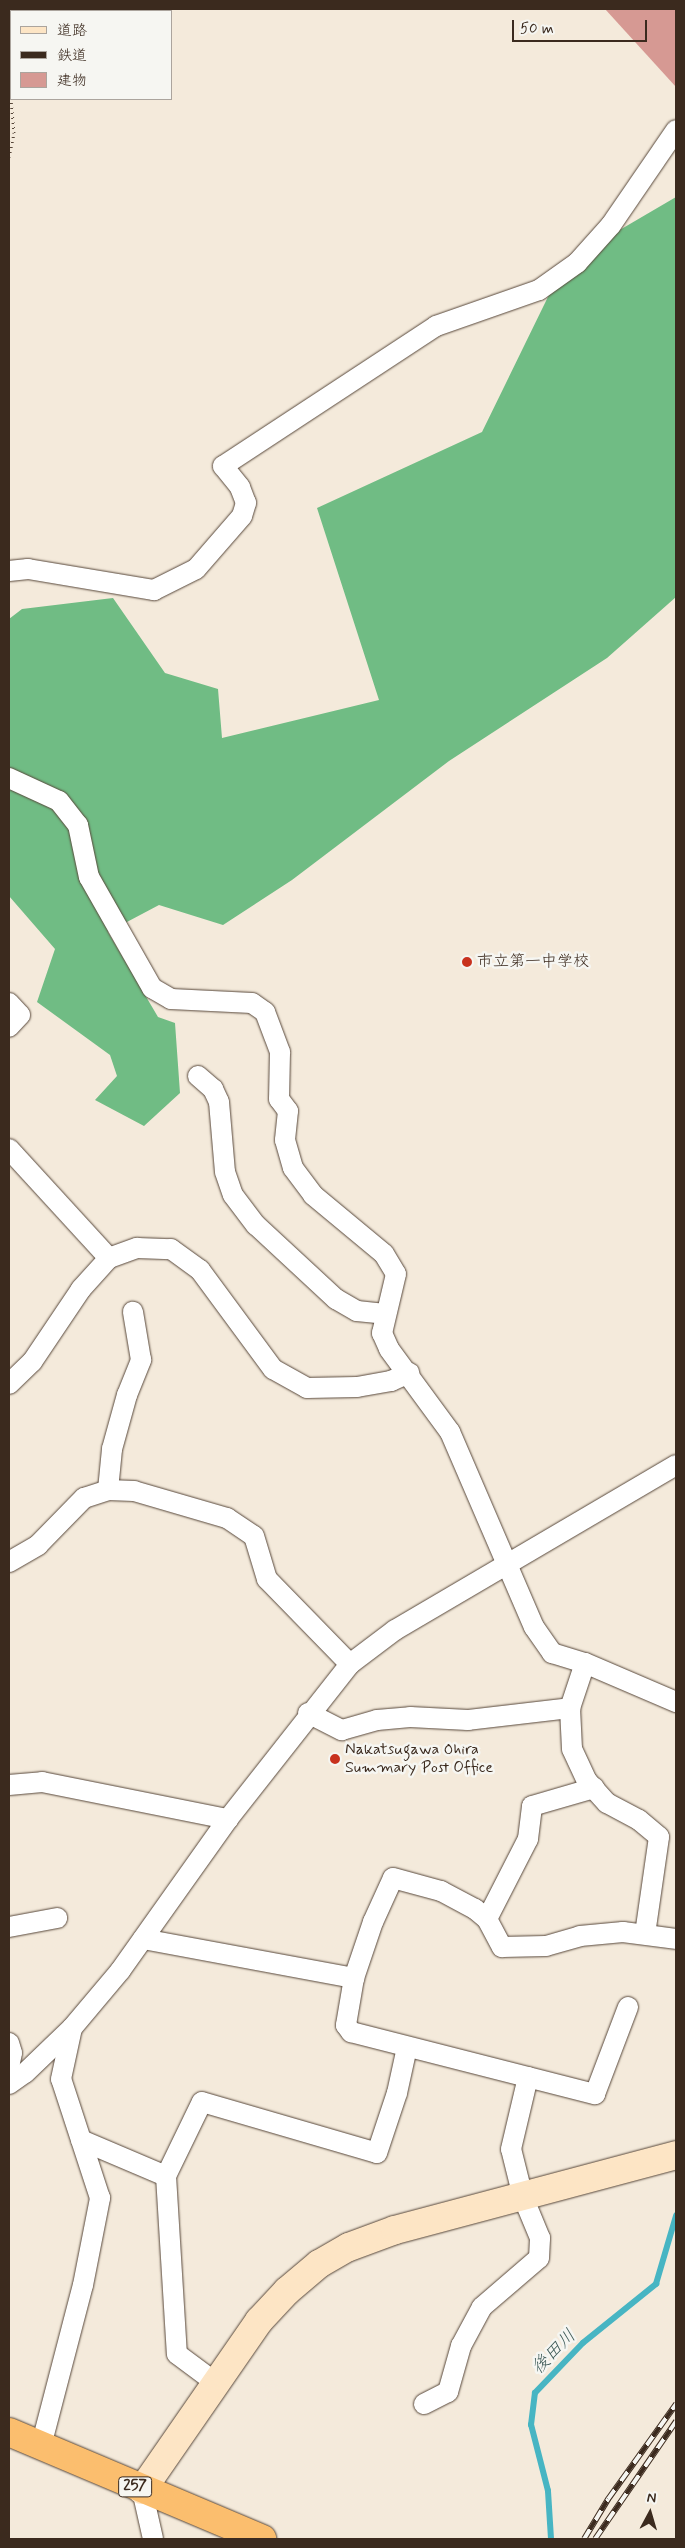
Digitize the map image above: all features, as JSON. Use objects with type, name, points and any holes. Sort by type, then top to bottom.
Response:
[{"type":"highway","name":"257","points":[[9,2432],[142,2490],[262,2539]]},
{"type":"street","points":[[9,571],[28,569],[154,590],[196,569],[242,516],[246,503],[240,486],[223,466],[436,326],[539,290],[577,263],[611,225],[676,130]]},
{"type":"street","points":[[9,778],[59,801],[78,825],[89,877],[152,988],[171,1000],[252,1003],[266,1012],[280,1052],[279,1099],[288,1111],[285,1140],[287,1153],[294,1168],[313,1195],[384,1254],[396,1274],[384,1314],[382,1333],[389,1349],[409,1373],[450,1432],[534,1627],[552,1653],[585,1663],[676,1702]]},
{"type":"street","points":[[9,1003],[20,1015],[9,1026]]},
{"type":"street","points":[[198,1076],[213,1090],[219,1102],[225,1172],[233,1195],[256,1225],[336,1299],[357,1311],[384,1314]]},
{"type":"street","points":[[9,1149],[109,1258]]},
{"type":"street","points":[[9,1384],[32,1362],[81,1290],[109,1258],[137,1248],[171,1249],[200,1270],[273,1370],[307,1388],[357,1387],[392,1381],[409,1373]]},
{"type":"street","points":[[108,1490],[112,1449],[141,1360],[133,1312]]},
{"type":"street","points":[[9,2084],[25,2073],[72,2028],[143,1939],[228,1819],[308,1713],[350,1664],[395,1630],[506,1562],[676,1465]]},
{"type":"street","points":[[9,1562],[38,1545],[84,1498],[108,1490],[134,1491],[228,1518],[254,1536],[267,1579],[350,1664]]},
{"type":"street","points":[[585,1663],[570,1708],[572,1749],[594,1788],[607,1803],[639,1820],[659,1836],[645,1934]]},
{"type":"street","points":[[308,1713],[342,1730],[377,1720],[410,1717],[468,1720],[570,1708]]},
{"type":"street","points":[[9,1785],[42,1782],[228,1819]]},
{"type":"street","points":[[487,1919],[528,1839],[532,1806],[594,1788]]},
{"type":"street","points":[[628,2008],[595,2094],[351,2032],[346,2025],[354,1978],[373,1922],[394,1878],[441,1891],[475,1909],[487,1919],[502,1947],[546,1946],[580,1936],[645,1934],[676,1939]]},
{"type":"street","points":[[9,1926],[57,1918]]},
{"type":"street","points":[[143,1939],[354,1978]]},
{"type":"street","points":[[41,2446],[83,2285],[100,2198],[61,2080],[72,2028]]},
{"type":"street","points":[[9,2043],[12,2053],[9,2067]]},
{"type":"street","points":[[216,2383],[177,2354],[166,2176],[202,2102],[377,2153],[397,2094],[407,2047]]},
{"type":"street","points":[[424,2404],[448,2392],[461,2346],[482,2307],[538,2258],[540,2238],[523,2197],[511,2149],[528,2077]]},
{"type":"street","points":[[82,2140],[166,2176]]},
{"type":"street","points":[[153,2539],[142,2490],[259,2321],[288,2291],[319,2264],[349,2247],[395,2230],[673,2156]]},
{"type":"path","points":[[9,71],[10,84]]},
{"type":"path","points":[[9,157],[14,133],[11,100]]},
{"type":"green space","points":[[676,197],[676,597],[607,658],[449,761],[292,880],[223,925],[159,905],[108,932],[158,1017],[175,1023],[180,1093],[144,1126],[95,1100],[117,1076],[110,1055],[37,1002],[55,949],[9,896],[9,619],[22,609],[113,598],[165,673],[218,689],[222,738],[379,700],[317,508],[482,432],[565,262]]},
{"type":"building","points":[[605,9],[676,9],[676,87]]},
{"type":"waterway","name":"後田川","points":[[551,2539],[548,2491],[531,2425],[535,2393],[583,2343],[656,2284],[676,2216]]},
{"type":"railway","points":[[584,2539],[608,2499],[676,2404]]},
{"type":"railway","points":[[595,2539],[676,2421]]},
{"type":"place","name":"市立第一中学校","points":[[467,962]]},
{"type":"place","name":"Nakatsugawa Ohira Summary Post Office","points":[[335,1759]]}]
